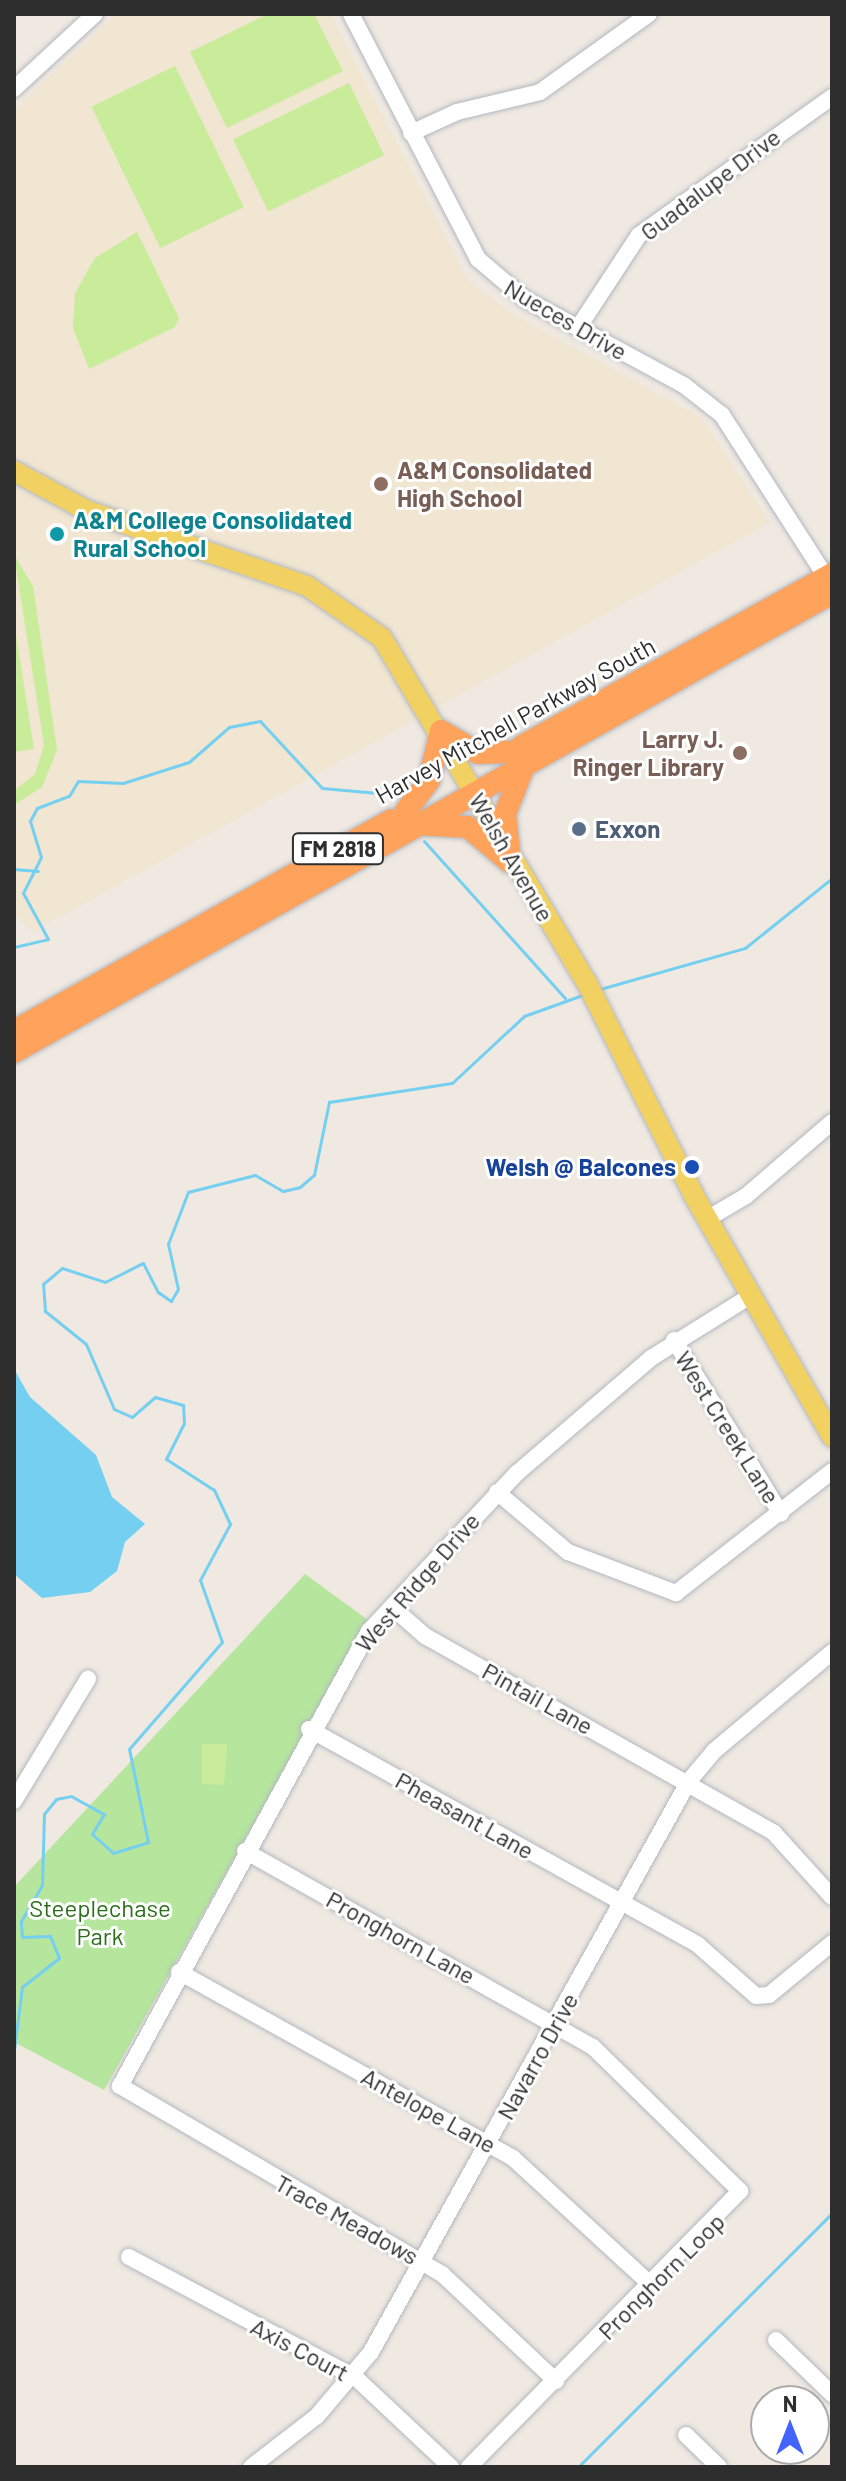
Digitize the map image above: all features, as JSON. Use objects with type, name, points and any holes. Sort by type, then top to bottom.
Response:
[{"type":"highway","name":"Harvey Mitchell Parkway South","points":[[14,1052],[410,818],[823,586]]},
{"type":"highway","points":[[441,731],[478,753],[519,756],[505,814],[510,862],[468,827],[410,818],[429,780],[441,731]]},
{"type":"highway","name":"Harvey Mitchell Parkway South","points":[[14,1031],[410,818]]},
{"type":"main road","name":"Welsh Avenue","points":[[14,471],[75,506],[334,600],[385,642],[441,731],[510,862],[591,990],[707,1219],[832,1437]]},
{"type":"street","points":[[14,89],[95,14]]},
{"type":"street","name":"Nueces Drive","points":[[351,14],[478,259],[514,293],[712,406],[738,433],[823,586]]},
{"type":"street","points":[[411,133],[457,112],[540,92],[649,14]]},
{"type":"street","name":"Guadalupe Drive","points":[[578,328],[639,235],[832,97]]},
{"type":"street","name":"Nueces Drive","points":[[778,501],[809,568],[823,586]]},
{"type":"street","points":[[707,1219],[746,1196],[832,1122]]},
{"type":"street","name":"West Ridge Drive","points":[[120,2086],[309,1729],[392,1607],[497,1492],[674,1340],[752,1295]]},
{"type":"street","name":"West Creek Lane","points":[[674,1340],[781,1514]]},
{"type":"street","points":[[497,1492],[568,1552],[676,1593],[781,1514],[832,1471]]},
{"type":"street","name":"Pintail Lane","points":[[392,1607],[425,1636],[689,1781],[790,1845],[832,1897]]},
{"type":"street","name":"Navarro Drive","points":[[251,2467],[355,2377],[557,2023],[620,1901],[689,1781],[714,1751],[832,1652]]},
{"type":"street","points":[[14,1801],[88,1679]]},
{"type":"street","name":"Pheasant Lane","points":[[309,1729],[698,1945],[756,1996],[769,1995],[832,1943]]},
{"type":"street","name":"Pronghorn Lane","points":[[245,1851],[557,2023]]},
{"type":"street","name":"Antelope Lane","points":[[179,1972],[489,2142],[530,2169],[651,2285]]},
{"type":"street","name":"Pronghorn Loop","points":[[469,2467],[740,2191],[593,2047],[557,2023]]},
{"type":"street","name":"Trace Meadows","points":[[120,2086],[455,2283],[556,2381]]},
{"type":"street","name":"Axis Court","points":[[129,2257],[355,2377],[451,2467]]},
{"type":"street","points":[[776,2340],[832,2394]]},
{"type":"street","points":[[686,2435],[719,2467]]},
{"type":"shaded area","name":"A&M Consolidated High School","points":[[116,14],[330,14],[469,281],[514,315],[702,418],[770,522],[33,932],[14,914],[14,110]]},
{"type":"green space","points":[[268,14],[314,14],[343,71],[227,128],[190,52]]},
{"type":"green space","points":[[175,66],[244,207],[160,248],[91,107]]},
{"type":"green space","points":[[349,83],[384,155],[268,211],[233,140]]},
{"type":"green space","points":[[137,232],[179,318],[175,327],[89,369],[73,328],[75,293],[95,258]]},
{"type":"green space","points":[[14,555],[33,586],[57,750],[42,787],[14,805],[14,791],[35,774],[44,745]]},
{"type":"green space","points":[[14,622],[34,749],[14,752]]},
{"type":"green space","name":"Steeplechase Park","points":[[305,1574],[368,1620],[104,2090],[14,2042],[14,1887]]},
{"type":"green space","points":[[202,1744],[227,1744],[224,1785],[202,1784]]},
{"type":"water","points":[[14,1369],[30,1397],[96,1455],[112,1497],[145,1524],[125,1542],[117,1571],[90,1592],[42,1598],[14,1574]]},
{"type":"waterway","points":[[14,947],[48,939],[23,893],[41,857],[30,821],[37,808],[69,796],[78,781],[123,783],[189,762],[229,727],[260,721],[322,788],[378,793]]},
{"type":"waterway","points":[[424,841],[565,998]]},
{"type":"waterway","points":[[14,869],[38,871]]},
{"type":"waterway","points":[[600,989],[745,948],[832,878]]},
{"type":"waterway","points":[[14,2050],[22,1987],[59,1958],[50,1936],[22,1937],[21,1921],[42,1885],[44,1814],[56,1799],[71,1796],[104,1814],[92,1834],[113,1853],[148,1842],[129,1749],[222,1642],[200,1580],[230,1524],[214,1490],[166,1459],[184,1423],[183,1405],[155,1397],[132,1417],[114,1409],[86,1344],[45,1311],[43,1284],[62,1268],[105,1282],[143,1263],[158,1292],[171,1301],[178,1289],[168,1244],[188,1192],[255,1175],[283,1191],[300,1187],[314,1175],[329,1102],[452,1083],[524,1016],[585,994]]},
{"type":"waterway","points":[[14,2052],[14,2064]]},
{"type":"waterway","points":[[578,2467],[832,2213]]},
{"type":"place","name":"A&M Consolidated High School","points":[[381,484]]},
{"type":"place","name":"A&M College Consolidated Rural School","points":[[57,534]]},
{"type":"place","name":"Larry J. Ringer Library","points":[[740,753]]},
{"type":"place","name":"Exxon","points":[[579,829]]},
{"type":"place","name":"Welsh @ Balcones","points":[[692,1167]]}]
